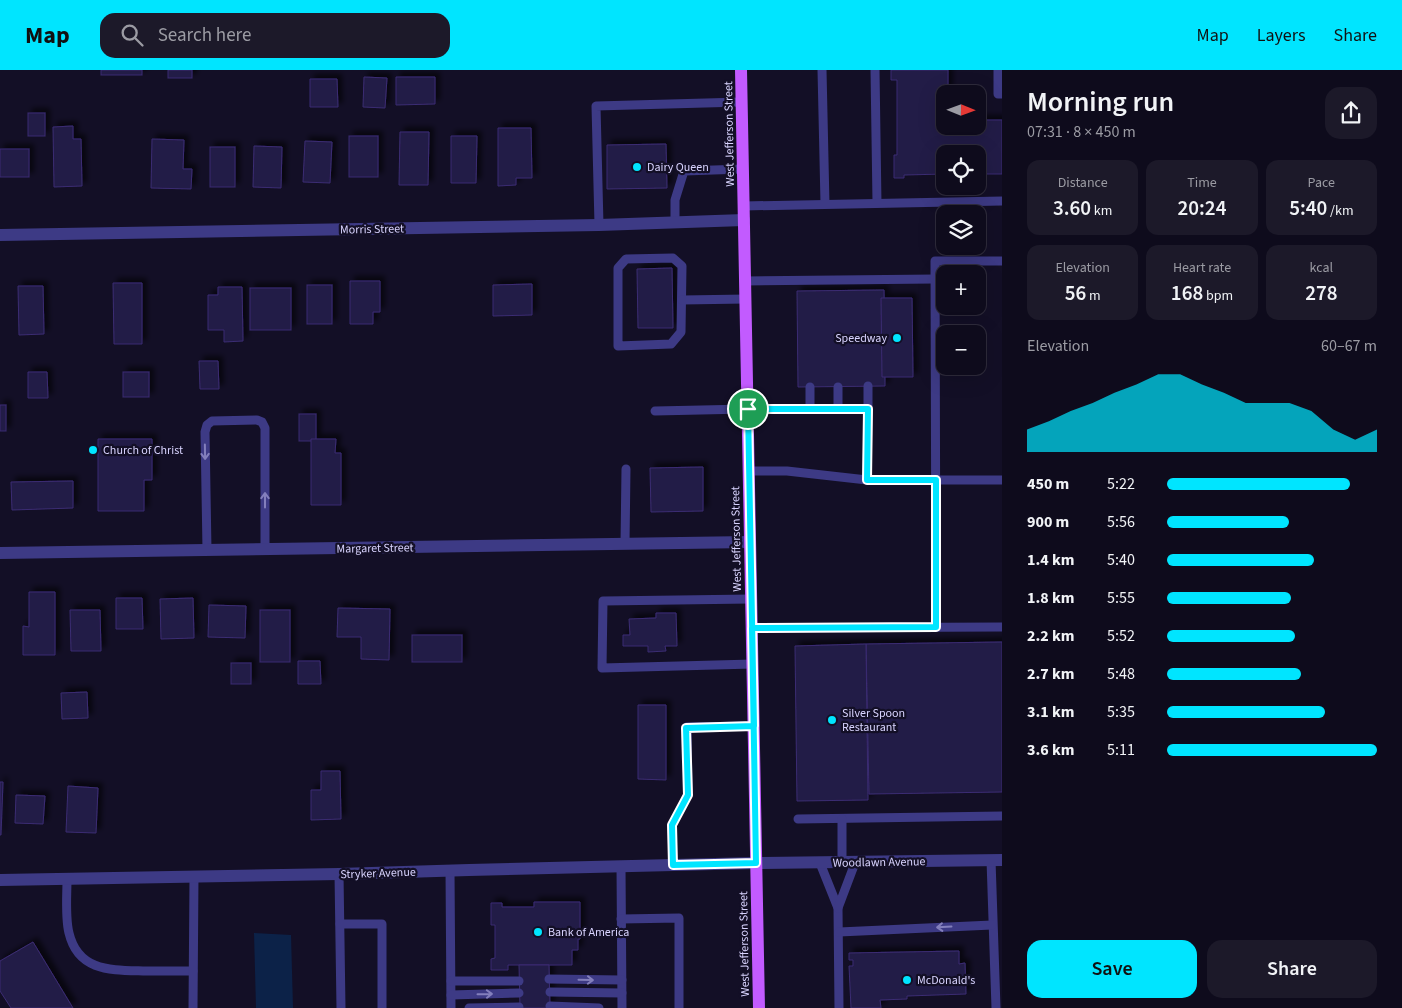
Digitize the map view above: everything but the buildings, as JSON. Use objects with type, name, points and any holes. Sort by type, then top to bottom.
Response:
[{"type":"main road","name":"West Jefferson Street","points":[[741,70],[759,1008]]},
{"type":"street","name":"Morris Street","points":[[0,235],[599,225],[744,220]]},
{"type":"street","name":"Margaret Street","points":[[0,553],[750,542]]},
{"type":"street","name":"Woodlawn Avenue","points":[[756,863],[996,860]]},
{"type":"street","name":"Stryker Avenue","points":[[0,880],[339,874],[756,863]]},
{"type":"lane","points":[[822,70],[825,204]]},
{"type":"lane","points":[[875,70],[878,203]]},
{"type":"lane","points":[[998,70],[998,94],[1002,94]]},
{"type":"lane","points":[[599,225],[596,106],[742,102]]},
{"type":"lane","points":[[675,223],[675,200],[684,171],[743,169]]},
{"type":"lane","points":[[744,206],[1002,201]]},
{"type":"lane","points":[[673,258],[682,266],[682,300],[681,332],[671,344],[618,346],[618,268],[626,260],[673,258]]},
{"type":"lane","points":[[936,627],[935,261],[1002,261]]},
{"type":"lane","points":[[809,280],[809,290]]},
{"type":"lane","points":[[838,280],[838,290]]},
{"type":"lane","points":[[867,280],[868,290]]},
{"type":"lane","points":[[745,281],[935,280]]},
{"type":"lane","points":[[682,300],[746,299]]},
{"type":"lane","points":[[867,480],[868,386]]},
{"type":"lane","points":[[810,387],[810,409]]},
{"type":"lane","points":[[838,387],[838,409]]},
{"type":"lane","points":[[655,412],[748,409],[868,409]]},
{"type":"lane","points":[[207,550],[205,432],[212,421],[257,420],[262,422],[265,428],[265,549]]},
{"type":"lane","points":[[625,544],[626,469]]},
{"type":"lane","points":[[749,471],[796,472],[867,480],[1002,480]]},
{"type":"lane","points":[[751,599],[603,601],[602,668],[752,664]]},
{"type":"lane","points":[[752,628],[1002,627]]},
{"type":"lane","points":[[673,865],[672,825],[688,795],[686,728],[754,726]]},
{"type":"lane","points":[[798,819],[1002,816]]},
{"type":"lane","points":[[842,819],[842,862]]},
{"type":"lane","points":[[996,860],[992,925],[996,1008]]},
{"type":"lane","points":[[820,863],[838,908],[839,1008]]},
{"type":"lane","points":[[838,908],[855,863]]},
{"type":"lane","points":[[621,866],[622,1008]]},
{"type":"lane","points":[[450,870],[451,1008]]},
{"type":"lane","points":[[339,874],[341,1008]]},
{"type":"lane","points":[[193,1008],[194,876]]},
{"type":"lane","points":[[67,879],[68,931],[74,948],[82,958],[94,965],[112,970],[193,971]]},
{"type":"lane","points":[[621,919],[679,918],[679,1008]]},
{"type":"lane","points":[[340,924],[382,924],[382,1008]]},
{"type":"lane","points":[[839,932],[992,925]]},
{"type":"lane","points":[[549,979],[622,980]]},
{"type":"lane","points":[[451,981],[519,980]]},
{"type":"lane","points":[[550,992],[622,993]]},
{"type":"lane","points":[[451,995],[520,993]]},
{"type":"lane","points":[[468,1008],[519,1006]]},
{"type":"lane","points":[[550,1006],[599,1008]]},
{"type":"water","points":[[254,933],[291,935],[293,1008],[256,1008]]},
{"type":"place","name":"Dairy Queen","points":[[637,167]]},
{"type":"place","name":"Speedway","points":[[897,338]]},
{"type":"place","name":"Church of Christ","points":[[93,450]]},
{"type":"place","name":"Silver Spoon Restaurant","points":[[832,720]]},
{"type":"place","name":"Bank of America","points":[[538,932]]},
{"type":"place","name":"McDonald's","points":[[907,980]]},
{"type":"route","points":[[748,409],[754,726],[686,728],[688,795],[672,825],[673,865],[756,863],[756,834],[752,664],[752,628],[936,627],[936,480],[867,480],[868,409],[748,409]]}]
